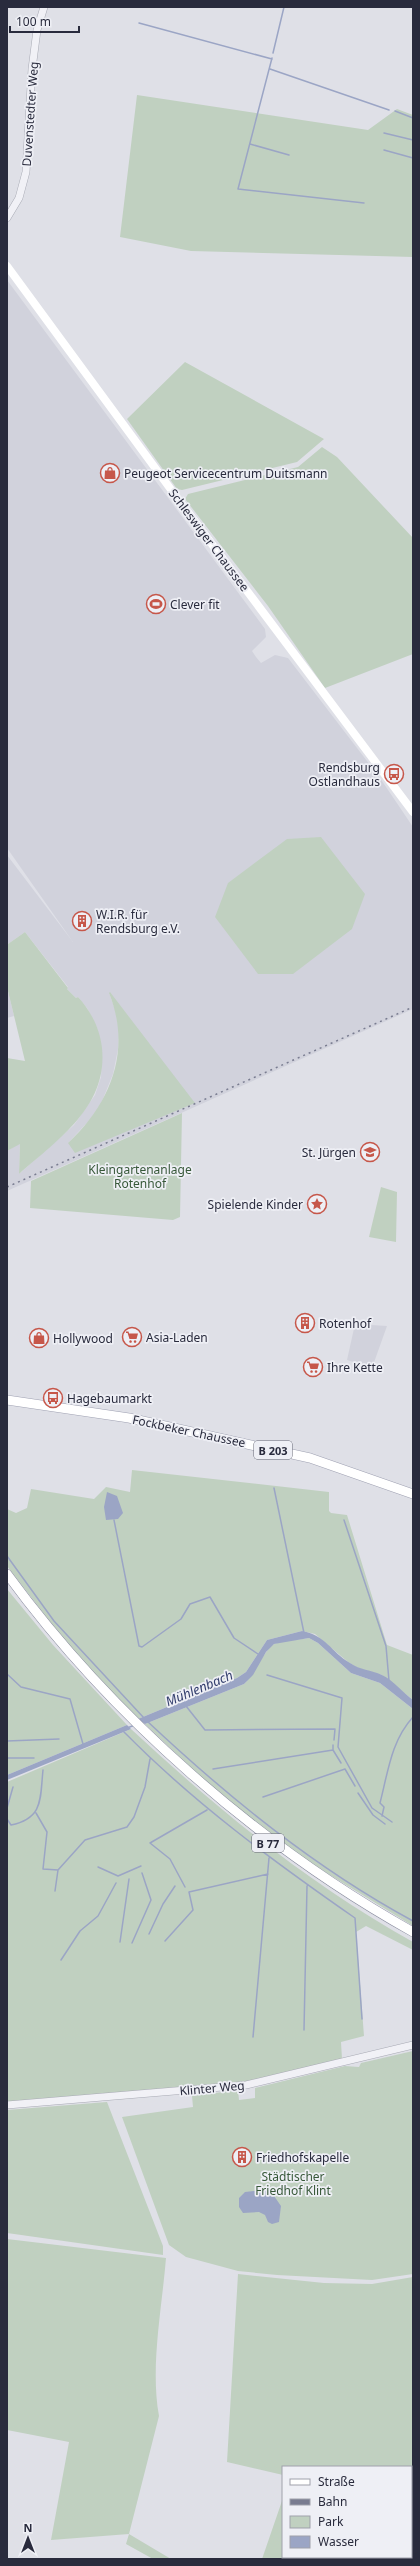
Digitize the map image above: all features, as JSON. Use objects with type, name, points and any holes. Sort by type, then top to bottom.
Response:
[{"type":"main road","name":"Schleswiger Chaussee","points":[[7,266],[175,495],[413,812]]},
{"type":"main road","name":"Fockbeker Chaussee","points":[[7,1400],[129,1418],[310,1458],[413,1494]]},
{"type":"main road","name":"B 77","points":[[7,1574],[85,1669],[129,1719]]},
{"type":"main road","name":"B 77","points":[[7,1584],[51,1640],[129,1719],[245,1819],[343,1889],[413,1932]]},
{"type":"main road","name":"B 77","points":[[140,1728],[198,1786],[286,1857],[413,1938]]},
{"type":"street","name":"Duvenstedter Weg","points":[[7,218],[19,198],[26,172],[32,69],[38,30],[44,7]]},
{"type":"street","name":"Klinter Weg","points":[[7,2105],[246,2085],[413,2045]]},
{"type":"shaded area","points":[[7,280],[265,629],[266,637],[252,651],[256,657],[261,663],[275,655],[288,658],[380,778],[413,827],[413,1009],[7,1191],[7,1151],[20,1143],[19,1174],[74,1125],[95,1095],[101,1077],[102,1054],[97,1028],[87,1008],[78,997],[76,998],[67,989],[68,987],[25,932],[8,944],[7,942],[7,855],[73,942],[7,848]],"holes":[[[109,993],[183,1108],[68,1143],[98,1111],[113,1074],[118,1049],[119,1032],[116,1012]]]},
{"type":"shaded area","points":[[7,987],[14,1016],[7,1018]]},
{"type":"shaded area","points":[[355,1324],[387,1326],[372,1368],[347,1360]]},
{"type":"green space","points":[[137,95],[368,130],[397,109],[413,115],[413,257],[191,251],[120,237]]},
{"type":"green space","points":[[185,362],[324,439],[297,462],[182,490],[177,489],[127,419]]},
{"type":"green space","points":[[322,447],[337,457],[413,538],[413,654],[325,688],[268,606],[185,499],[188,494],[298,467]]},
{"type":"green space","points":[[321,837],[365,894],[352,929],[293,974],[258,974],[215,917],[228,883],[287,839]]},
{"type":"green space","points":[[25,932],[68,988],[67,989],[76,998],[78,997],[91,1014],[101,1041],[102,1069],[97,1088],[88,1105],[77,1120],[64,1135],[19,1174],[20,1144],[7,1151],[7,1058],[25,1061],[7,987],[7,942],[8,944]]},
{"type":"green space","points":[[110,992],[195,1103],[75,1153],[68,1143],[96,1111],[106,1093],[113,1074],[117,1055],[118,1035],[116,1014],[109,993]]},
{"type":"green space","name":"Kleingartenanlage Rotenhof","points":[[182,1113],[180,1217],[173,1220],[30,1208],[31,1181]]},
{"type":"green space","points":[[381,1187],[397,1192],[396,1242],[369,1237]]},
{"type":"green space","points":[[132,1470],[329,1492],[329,1511],[331,1513],[347,1515],[387,1645],[413,1655],[413,1700],[382,1675],[358,1668],[348,1662],[315,1634],[302,1631],[267,1640],[246,1672],[237,1678],[138,1719],[71,1649],[7,1566],[7,1509],[16,1513],[27,1508],[31,1489],[94,1499],[106,1487],[130,1492]]},
{"type":"green space","points":[[7,1589],[53,1645],[127,1725],[7,1775]]},
{"type":"green space","points":[[309,1638],[318,1643],[351,1673],[380,1683],[413,1709],[413,1926],[299,1856],[210,1786],[145,1724],[244,1684],[267,1651],[274,1644]]},
{"type":"green space","points":[[131,1729],[231,1817],[337,1896],[413,1942],[413,1950],[366,1926],[356,1932],[364,2036],[341,2042],[342,2059],[249,2081],[7,2102],[7,1782]]},
{"type":"green space","name":"Städtischer Friedhof Klint","points":[[413,2051],[413,2274],[372,2280],[277,2275],[238,2271],[186,2257],[169,2245],[122,2117],[193,2107],[192,2096],[238,2090],[239,2100],[255,2098],[255,2088],[345,2066],[359,2067],[361,2063]]},
{"type":"green space","points":[[107,2102],[163,2246],[163,2255],[7,2233],[7,2110]]},
{"type":"green space","points":[[7,2239],[166,2258],[156,2358],[159,2416],[129,2534],[51,2540],[69,2442],[7,2430]]},
{"type":"green space","points":[[238,2274],[324,2283],[372,2284],[413,2277],[413,2559],[262,2559],[282,2501],[282,2558],[412,2558],[412,2466],[282,2466],[282,2475],[227,2462]]},
{"type":"green space","points":[[129,2534],[171,2559],[153,2559],[126,2544]]},
{"type":"water","points":[[107,1492],[117,1496],[123,1513],[118,1519],[106,1520],[104,1507]]},
{"type":"water","points":[[302,1631],[317,1636],[343,1658],[354,1665],[382,1675],[390,1680],[413,1700],[413,1709],[380,1683],[351,1673],[318,1643],[309,1638],[274,1644],[266,1652],[253,1675],[244,1684],[145,1724],[138,1719],[237,1678],[246,1672],[267,1640]]},
{"type":"water","points":[[127,1725],[131,1729],[7,1780],[7,1775]]},
{"type":"water","points":[[264,2190],[272,2193],[281,2206],[279,2222],[272,2224],[268,2222],[265,2215],[259,2212],[243,2213],[239,2207],[239,2198],[245,2192]]},
{"type":"waterway","points":[[273,53],[284,7]]},
{"type":"waterway","points":[[139,23],[272,59]]},
{"type":"waterway","points":[[272,58],[238,189],[364,203]]},
{"type":"waterway","points":[[270,69],[389,110]]},
{"type":"waterway","points":[[395,111],[413,118]]},
{"type":"waterway","points":[[384,133],[413,140]]},
{"type":"waterway","points":[[250,144],[289,155]]},
{"type":"waterway","points":[[384,150],[413,158]]},
{"type":"waterway","points":[[274,1488],[304,1633]]},
{"type":"waterway","points":[[114,1520],[139,1646],[142,1647],[181,1619],[190,1604],[210,1597],[234,1638],[258,1654]]},
{"type":"waterway","points":[[344,1520],[386,1646],[389,1681]]},
{"type":"waterway","points":[[7,1556],[54,1621],[144,1718]]},
{"type":"waterway","points":[[7,1674],[21,1687],[70,1699],[83,1744]]},
{"type":"waterway","points":[[267,1675],[342,1698],[338,1747],[372,1808],[392,1822]]},
{"type":"waterway","points":[[186,1706],[205,1730],[335,1729],[334,1740]]},
{"type":"waterway","points":[[382,1816],[384,1807],[380,1803],[391,1757],[400,1736],[413,1717]]},
{"type":"waterway","points":[[147,1721],[209,1777],[274,1830],[341,1878],[413,1921]]},
{"type":"waterway","name":"Mühlenbach","points":[[127,1728],[135,1725]]},
{"type":"waterway","points":[[124,1732],[206,1807],[264,1853],[355,1918],[362,2019]]},
{"type":"waterway","points":[[7,1741],[59,1739]]},
{"type":"waterway","points":[[333,1745],[333,1750],[341,1763]]},
{"type":"waterway","points":[[213,1769],[333,1750]]},
{"type":"waterway","points":[[7,1758],[34,1758]]},
{"type":"waterway","points":[[55,1891],[58,1870],[85,1840],[127,1827],[134,1817],[145,1787],[150,1759]]},
{"type":"waterway","points":[[263,1797],[345,1769],[355,1786]]},
{"type":"waterway","points":[[7,1819],[11,1825],[22,1822],[35,1812],[40,1798],[43,1770]]},
{"type":"waterway","points":[[7,1808],[13,1787]]},
{"type":"waterway","points":[[358,1793],[373,1815],[385,1824]]},
{"type":"waterway","points":[[185,1887],[170,1859],[150,1843],[207,1810]]},
{"type":"waterway","points":[[36,1813],[47,1832],[43,1869],[58,1870]]},
{"type":"waterway","points":[[253,2037],[269,1858]]},
{"type":"waterway","points":[[98,1867],[118,1876],[141,1866]]},
{"type":"waterway","points":[[132,1943],[151,1900],[142,1873]]},
{"type":"waterway","points":[[165,1941],[193,1910],[189,1892],[268,1874]]},
{"type":"waterway","points":[[120,1942],[129,1879]]},
{"type":"waterway","points":[[61,1960],[80,1931],[98,1916],[116,1883]]},
{"type":"waterway","points":[[149,1934],[163,1904],[175,1886]]},
{"type":"waterway","points":[[304,2030],[307,1886]]},
{"type":"railway","points":[[7,1187],[413,1007]]},
{"type":"place","name":"Peugeot Servicecentrum Duitsmann","points":[[110,473]]},
{"type":"place","name":"Clever fit","points":[[156,604]]},
{"type":"place","name":"Rendsburg Ostlandhaus","points":[[394,774]]},
{"type":"place","name":"W.I.R. für Rendsburg e.V.","points":[[82,921]]},
{"type":"place","name":"St. Jürgen","points":[[370,1152]]},
{"type":"place","name":"Spielende Kinder","points":[[317,1204]]},
{"type":"place","name":"Rotenhof","points":[[305,1323]]},
{"type":"place","name":"Asia-Laden","points":[[132,1337]]},
{"type":"place","name":"Hollywood","points":[[39,1338]]},
{"type":"place","name":"Ihre Kette","points":[[313,1367]]},
{"type":"place","name":"Hagebaumarkt","points":[[53,1398]]},
{"type":"place","name":"Friedhofskapelle","points":[[242,2157]]}]
